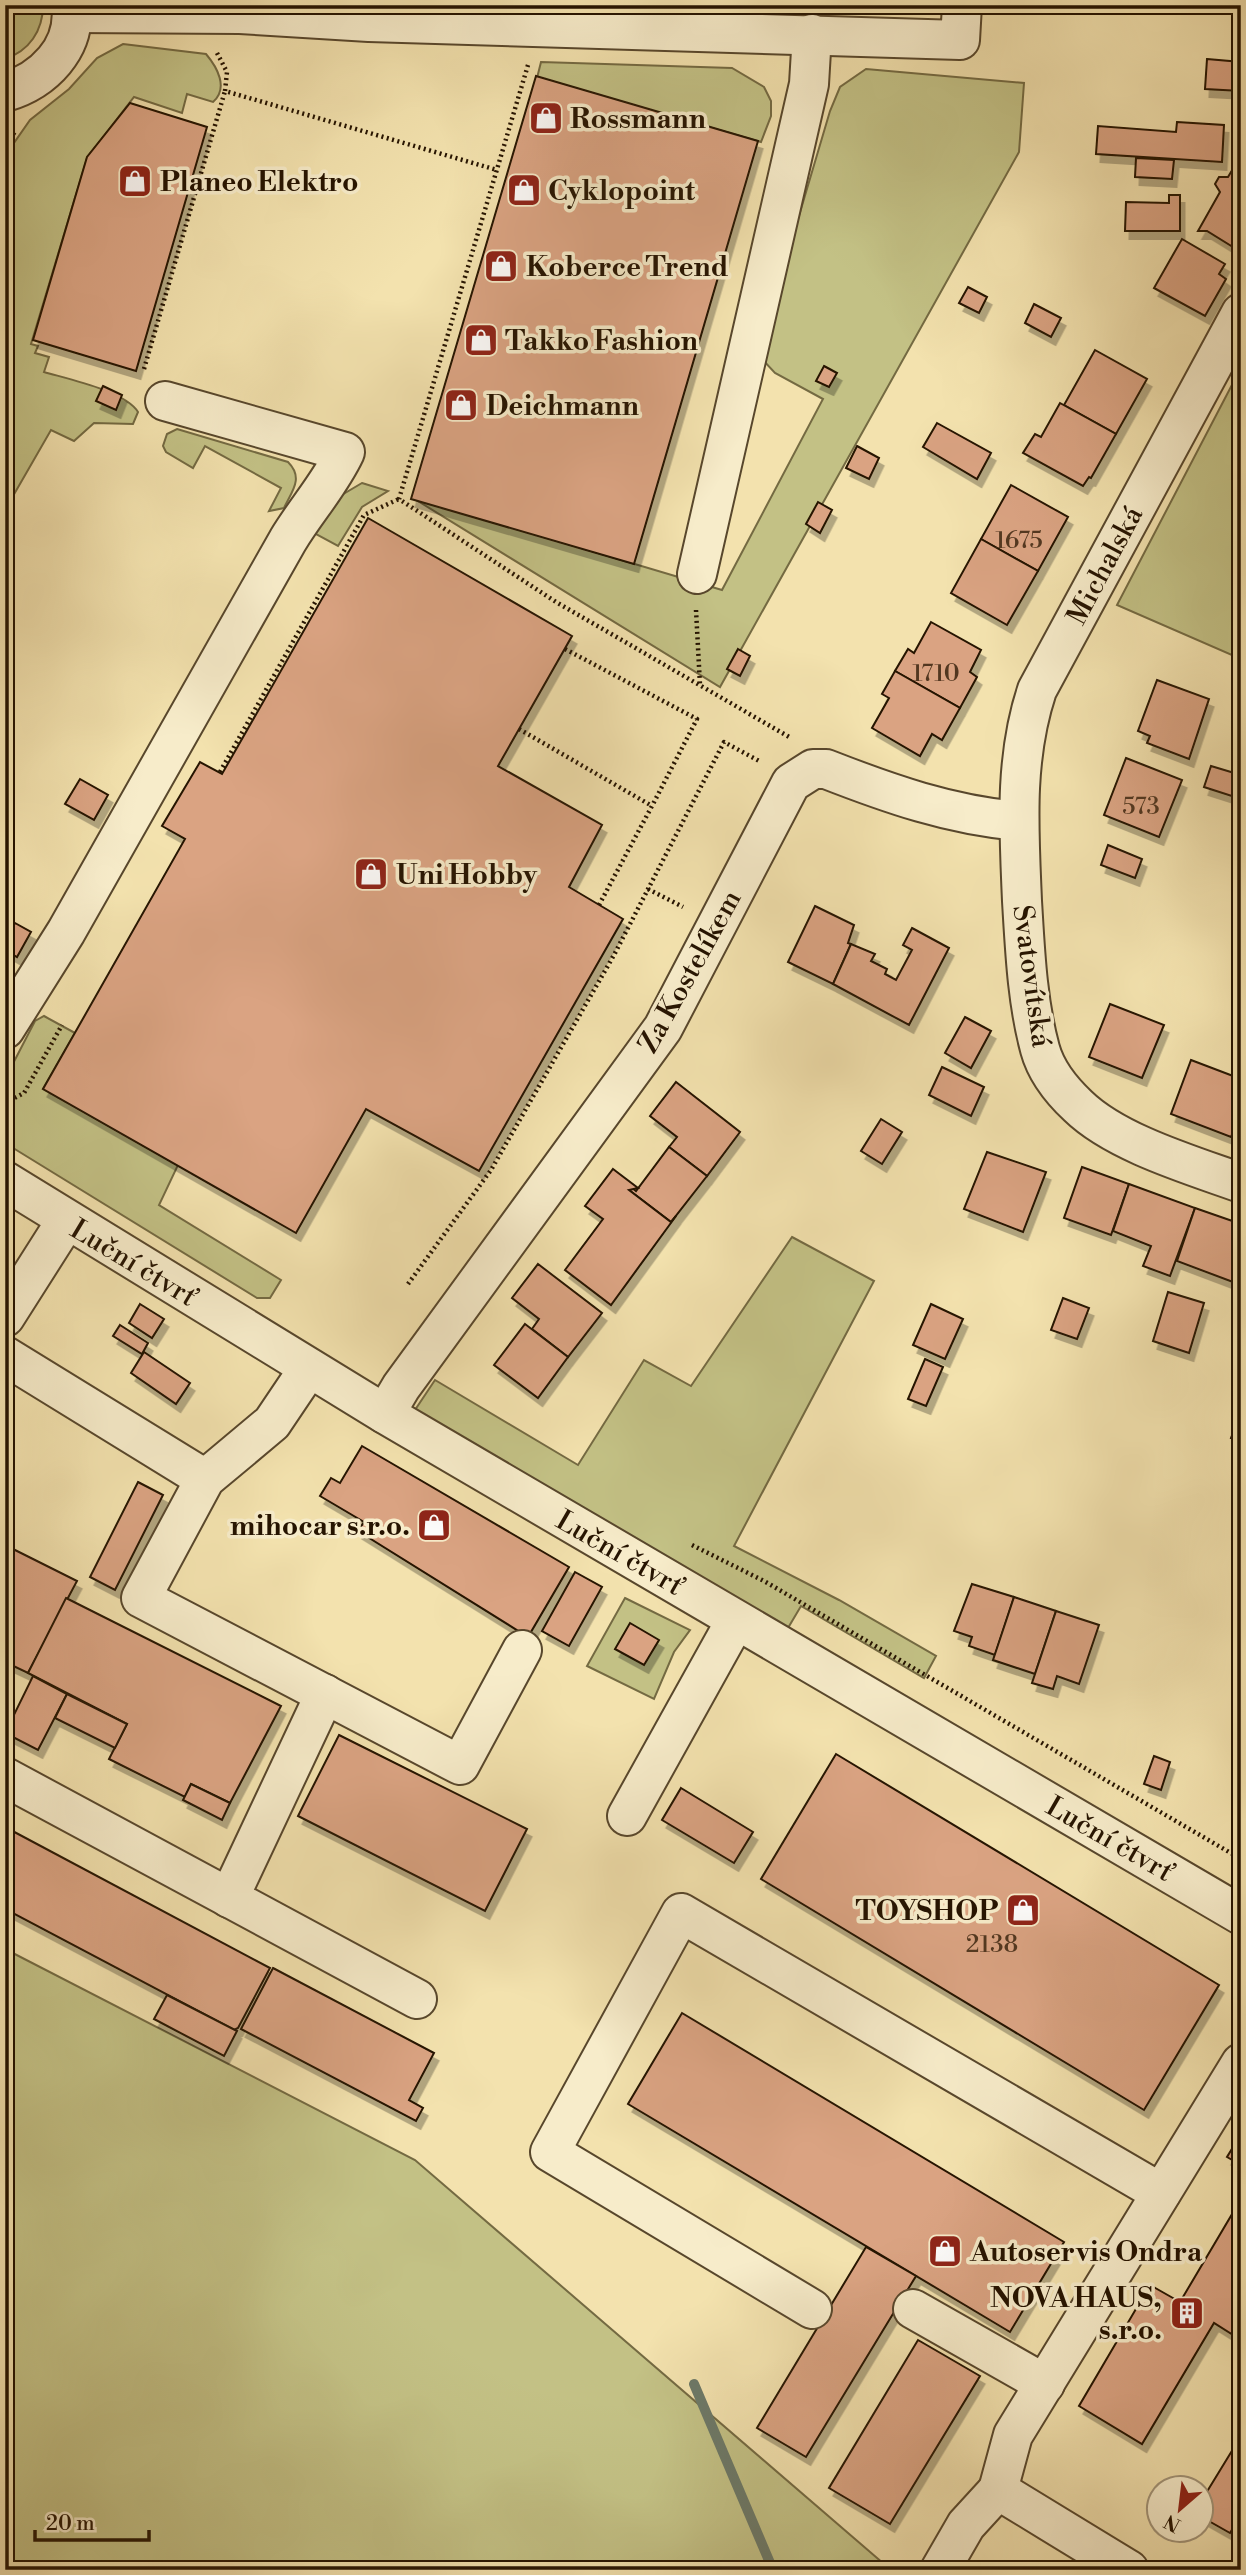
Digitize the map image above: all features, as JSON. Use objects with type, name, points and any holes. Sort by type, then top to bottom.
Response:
[{"type":"street","points":[[5,92],[21,87],[52,65],[63,49],[72,9],[240,14],[369,22],[812,33],[960,40],[962,5]]},
{"type":"street","points":[[697,574],[809,84],[812,33]]},
{"type":"street","name":"Michalská","points":[[1018,821],[1023,747],[1037,690],[1239,321]]},
{"type":"street","points":[[7,1031],[288,540],[312,501],[333,477],[345,452],[154,386]]},
{"type":"street","name":"Za Kostelíkem","points":[[385,1414],[409,1376],[663,1028],[791,783],[813,769],[826,769]]},
{"type":"street","points":[[826,769],[927,806],[972,817],[1018,821]]},
{"type":"street","name":"Svatovítská","points":[[1018,821],[1029,988],[1040,1051],[1049,1070],[1062,1089],[1095,1121],[1191,1165],[1241,1183]]},
{"type":"street","name":"Luční čtvrť","points":[[5,1181],[66,1221],[385,1414],[1241,1915]]},
{"type":"street","points":[[5,1317],[66,1221]]},
{"type":"street","points":[[5,1356],[205,1479]]},
{"type":"street","points":[[309,1368],[272,1423],[205,1479],[141,1598],[460,1765],[522,1650]]},
{"type":"street","points":[[627,1816],[736,1620]]},
{"type":"street","points":[[229,1898],[325,1694]]},
{"type":"street","points":[[5,1777],[417,1999]]},
{"type":"street","points":[[812,2309],[550,2152],[681,1913],[1161,2193]]},
{"type":"street","points":[[940,2570],[966,2525],[998,2490],[1013,2435],[1241,2063]]},
{"type":"street","points":[[913,2309],[1045,2384]]},
{"type":"street","points":[[998,2490],[1129,2570]]},
{"type":"path","points":[[220,772],[364,515],[399,499],[540,27]]},
{"type":"path","points":[[154,386],[225,91],[228,72],[215,51]]},
{"type":"path","points":[[225,91],[497,170]]},
{"type":"path","points":[[399,499],[556,602],[792,739],[826,769]]},
{"type":"path","points":[[697,574],[700,686]]},
{"type":"path","points":[[565,649],[697,719],[599,905]]},
{"type":"path","points":[[519,729],[653,806]]},
{"type":"path","points":[[408,1284],[491,1170],[614,955],[724,742],[761,762],[755,774]]},
{"type":"path","points":[[648,889],[687,909],[682,918]]},
{"type":"path","points":[[5,1103],[24,1093],[62,1025]]},
{"type":"shaded area","points":[[5,5],[43,5],[40,23],[33,39],[21,51],[5,59]]},
{"type":"shaded area","points":[[123,44],[206,54],[220,78],[220,90],[213,102],[187,94],[182,113],[134,97],[87,158],[31,344],[38,346],[35,353],[49,357],[44,372],[109,392],[138,412],[133,424],[94,423],[74,441],[51,430],[5,510],[5,197],[14,143],[30,120],[69,89],[97,58]]},
{"type":"shaded area","points":[[541,62],[732,68],[764,87],[771,101],[771,116],[761,142],[537,78]]},
{"type":"shaded area","points":[[866,69],[1024,83],[1019,152],[720,687],[413,498],[722,590],[823,399],[775,373],[761,358],[767,324],[830,111],[840,87]]},
{"type":"shaded area","points":[[1241,377],[1241,659],[1117,605],[1234,381]]},
{"type":"shaded area","points":[[177,429],[288,462],[296,479],[284,508],[269,511],[281,488],[205,446],[193,468],[166,452],[163,446],[167,434]]},
{"type":"shaded area","points":[[362,483],[388,491],[362,507],[338,546],[312,532],[335,499]]},
{"type":"shaded area","points":[[44,1016],[75,1033],[43,1089],[178,1165],[159,1205],[281,1280],[270,1298],[257,1298],[5,1143],[5,1079],[35,1021]]},
{"type":"shaded area","points":[[792,1237],[874,1281],[734,1546],[839,1600],[936,1656],[924,1678],[801,1606],[785,1633],[415,1410],[435,1380],[578,1465],[644,1360],[691,1386]]},
{"type":"shaded area","points":[[625,1598],[690,1630],[674,1652],[654,1699],[587,1666]]},
{"type":"shaded area","points":[[5,1949],[415,2160],[891,2570],[5,2570]]},
{"type":"building","points":[[1207,59],[1241,62],[1241,91],[1205,89]]},
{"type":"building","points":[[536,76],[758,141],[634,564],[411,499]]},
{"type":"building","points":[[130,103],[207,127],[136,371],[33,340],[87,157]]},
{"type":"building","points":[[1177,122],[1224,125],[1222,162],[1096,154],[1098,126],[1176,132]]},
{"type":"building","points":[[1136,158],[1174,160],[1172,179],[1135,177]]},
{"type":"building","points":[[1237,162],[1241,164],[1241,252],[1207,231],[1198,231],[1220,192],[1215,184],[1219,177],[1228,177]]},
{"type":"building","points":[[1169,195],[1180,195],[1180,231],[1125,231],[1126,202],[1169,203]]},
{"type":"building","points":[[1182,239],[1225,264],[1219,274],[1226,279],[1205,316],[1154,288]]},
{"type":"building","points":[[968,287],[987,297],[979,313],[959,303]]},
{"type":"building","points":[[1034,304],[1061,318],[1051,337],[1025,323]]},
{"type":"building","points":[[1095,350],[1147,379],[1116,434],[1064,405]]},
{"type":"building","points":[[824,366],[837,373],[829,387],[816,381]]},
{"type":"building","points":[[103,386],[122,395],[116,410],[96,401]]},
{"type":"building","points":[[1060,403],[1116,434],[1091,478],[1089,477],[1083,486],[1023,453],[1035,434],[1041,437]]},
{"type":"building","points":[[937,423],[991,453],[977,479],[923,447]]},
{"type":"building","points":[[857,446],[879,458],[869,479],[846,468]]},
{"type":"building","points":[[1011,485],[1068,517],[1038,571],[981,539]]},
{"type":"building","points":[[818,502],[832,510],[820,533],[806,524]]},
{"type":"building","name":"Uni Hobby","points":[[368,518],[572,636],[498,766],[602,825],[569,887],[623,919],[479,1171],[366,1109],[296,1233],[43,1089],[185,839],[162,826],[200,762],[222,774]]},
{"type":"building","points":[[981,539],[1038,571],[1007,625],[951,593]]},
{"type":"building","points":[[931,622],[981,650],[970,672],[977,677],[960,708],[895,671],[908,649],[914,653]]},
{"type":"building","points":[[738,649],[750,656],[740,676],[727,669]]},
{"type":"building","points":[[895,671],[960,708],[942,740],[932,734],[920,756],[872,728],[889,698],[882,694]]},
{"type":"building","points":[[1157,680],[1209,699],[1189,759],[1147,743],[1150,736],[1138,731]]},
{"type":"building","points":[[1126,758],[1182,780],[1159,837],[1104,815]]},
{"type":"building","points":[[1211,766],[1241,775],[1238,798],[1204,787]]},
{"type":"building","points":[[80,779],[108,795],[94,820],[65,804]]},
{"type":"building","points":[[1108,845],[1142,859],[1135,878],[1101,865]]},
{"type":"building","points":[[815,906],[854,925],[848,943],[851,944],[833,984],[788,962]]},
{"type":"building","points":[[15,923],[31,932],[17,957],[5,950],[5,940]]},
{"type":"building","points":[[912,928],[949,948],[909,1025],[833,984],[851,944],[875,954],[871,961],[887,969],[885,974],[896,980],[912,950],[903,945]]},
{"type":"building","points":[[1110,1004],[1164,1025],[1142,1078],[1089,1057]]},
{"type":"building","points":[[965,1017],[991,1031],[971,1068],[945,1053]]},
{"type":"building","points":[[1191,1060],[1241,1079],[1241,1111],[1231,1137],[1171,1114]]},
{"type":"building","points":[[942,1067],[984,1087],[971,1116],[929,1095]]},
{"type":"building","points":[[676,1082],[740,1132],[707,1176],[669,1147],[677,1137],[650,1116]]},
{"type":"building","points":[[881,1119],[902,1132],[882,1164],[861,1151]]},
{"type":"building","points":[[669,1147],[707,1176],[671,1222],[629,1190],[631,1187],[636,1191]]},
{"type":"building","points":[[987,1152],[1046,1172],[1023,1232],[964,1209]]},
{"type":"building","points":[[1082,1167],[1129,1184],[1111,1235],[1064,1218]]},
{"type":"building","points":[[613,1169],[638,1188],[629,1190],[671,1222],[676,1216],[611,1305],[565,1270],[603,1219],[585,1206]]},
{"type":"building","points":[[1129,1184],[1195,1208],[1170,1276],[1143,1266],[1151,1246],[1113,1231]]},
{"type":"building","points":[[1195,1208],[1241,1224],[1241,1285],[1177,1261]]},
{"type":"building","points":[[538,1264],[602,1313],[568,1357],[532,1329],[539,1319],[512,1298]]},
{"type":"building","points":[[1168,1292],[1204,1303],[1189,1353],[1153,1341]]},
{"type":"building","points":[[1063,1298],[1089,1308],[1077,1339],[1051,1330]]},
{"type":"building","points":[[140,1304],[164,1319],[152,1338],[129,1323]]},
{"type":"building","points":[[931,1304],[963,1319],[945,1359],[913,1345]]},
{"type":"building","points":[[525,1324],[568,1357],[538,1398],[494,1365]]},
{"type":"building","points":[[120,1325],[148,1343],[142,1354],[113,1336]]},
{"type":"building","points":[[144,1352],[190,1383],[176,1404],[131,1373]]},
{"type":"building","points":[[925,1359],[943,1367],[926,1406],[908,1399]]},
{"type":"building","points":[[1241,1411],[1241,1441],[1231,1438]]},
{"type":"building","points":[[362,1446],[569,1567],[528,1637],[358,1531],[364,1522],[320,1496],[331,1478],[340,1483]]},
{"type":"building","points":[[138,1482],[163,1495],[115,1590],[90,1577]]},
{"type":"building","points":[[5,1545],[77,1581],[28,1673],[5,1662]]},
{"type":"building","points":[[575,1572],[602,1587],[569,1646],[542,1631]]},
{"type":"building","points":[[972,1584],[1014,1597],[995,1655],[969,1646],[972,1637],[954,1631]]},
{"type":"building","points":[[1014,1597],[1056,1611],[1035,1674],[993,1660]]},
{"type":"building","points":[[66,1598],[281,1706],[230,1803],[191,1784],[185,1797],[109,1759],[127,1724],[28,1673]]},
{"type":"building","points":[[1056,1611],[1099,1625],[1079,1684],[1057,1676],[1053,1689],[1032,1683]]},
{"type":"building","points":[[630,1623],[659,1640],[644,1665],[615,1649]]},
{"type":"building","points":[[33,1676],[67,1694],[38,1750],[5,1733]]},
{"type":"building","points":[[67,1694],[127,1724],[115,1748],[55,1718]]},
{"type":"building","points":[[339,1735],[527,1829],[485,1911],[298,1816]]},
{"type":"building","points":[[836,1754],[1219,1985],[1144,2110],[761,1879]]},
{"type":"building","points":[[1154,1756],[1170,1762],[1161,1790],[1144,1784]]},
{"type":"building","points":[[191,1784],[230,1803],[222,1820],[183,1800]]},
{"type":"building","points":[[681,1788],[753,1832],[734,1863],[662,1820]]},
{"type":"building","points":[[5,1827],[270,1968],[238,2028],[234,2030],[5,1909]]},
{"type":"building","points":[[273,1968],[434,2053],[409,2100],[423,2108],[416,2121],[241,2029]]},
{"type":"building","points":[[167,1995],[237,2031],[224,2056],[154,2019]]},
{"type":"building","points":[[682,2013],[1064,2242],[1010,2332],[628,2104]]},
{"type":"building","points":[[1241,2134],[1241,2165],[1227,2157]]},
{"type":"building","name":"NOVA HAUS, s.r.o.","points":[[1241,2199],[1241,2340],[1214,2323],[1142,2444],[1079,2406],[1150,2285],[1180,2302]]},
{"type":"building","points":[[866,2247],[916,2276],[806,2457],[757,2428]]},
{"type":"building","points":[[918,2340],[980,2376],[890,2524],[829,2488]]},
{"type":"building","points":[[1241,2436],[1241,2515],[1230,2533],[1214,2524],[1214,2480]]},
{"type":"waterway","points":[[694,2384],[773,2570]]},
{"type":"place","name":"Rossmann","points":[[546,118]]},
{"type":"place","name":"Planeo Elektro","points":[[135,181]]},
{"type":"place","name":"Cyklopoint","points":[[524,190]]},
{"type":"place","name":"Koberce Trend","points":[[501,266]]},
{"type":"place","name":"Takko Fashion","points":[[481,340]]},
{"type":"place","name":"Deichmann","points":[[461,405]]},
{"type":"place","name":"Uni Hobby","points":[[371,874]]},
{"type":"place","name":"mihocar s.r.o.","points":[[434,1525]]},
{"type":"place","name":"TOYSHOP","points":[[1023,1910]]},
{"type":"place","name":"Autoservis Ondra","points":[[945,2251]]},
{"type":"place","name":"NOVA HAUS, s.r.o.","points":[[1187,2313]]}]
